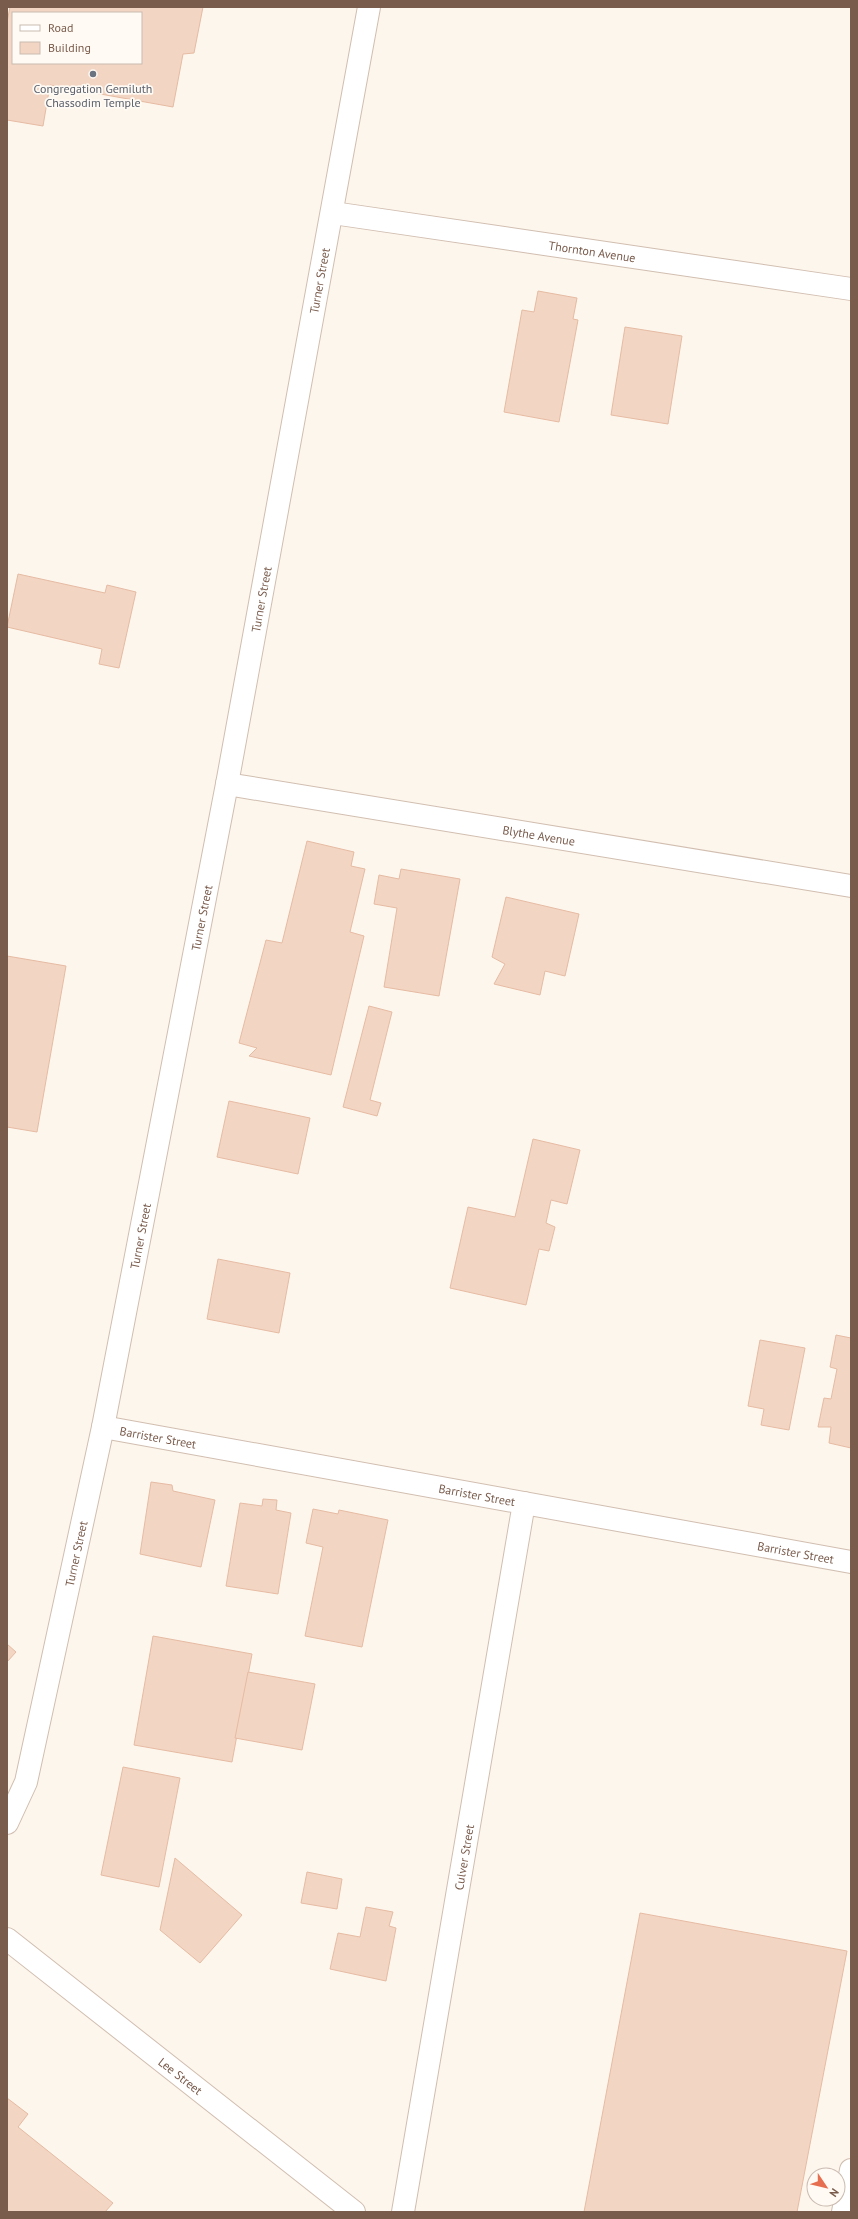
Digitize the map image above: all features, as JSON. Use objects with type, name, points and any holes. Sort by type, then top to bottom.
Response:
[{"type":"street","name":"Turner Street","points":[[7,1823],[26,1782],[103,1427],[227,784],[333,213],[369,7]]},
{"type":"street","name":"Thornton Avenue","points":[[333,213],[851,289]]},
{"type":"street","name":"Blythe Avenue","points":[[227,784],[851,886]]},
{"type":"street","name":"Barrister Street","points":[[103,1427],[851,1562]]},
{"type":"street","name":"Culver Street","points":[[403,2212],[524,1503]]},
{"type":"street","name":"Lee Street","points":[[7,1939],[354,2212]]},
{"type":"street","points":[[843,2212],[851,2170]]},
{"type":"building","name":"Congregation Gemiluth Chassodim Temple","points":[[10,7],[203,7],[194,53],[183,54],[173,107],[50,85],[43,126],[7,120],[7,22]]},
{"type":"building","points":[[538,291],[577,298],[573,319],[578,320],[559,422],[504,412],[522,310],[534,312]]},
{"type":"building","points":[[625,327],[682,336],[668,424],[611,415]]},
{"type":"building","points":[[18,574],[105,593],[107,585],[136,592],[119,668],[99,664],[102,649],[7,627]]},
{"type":"building","points":[[307,841],[354,852],[351,866],[365,869],[350,932],[364,936],[331,1075],[249,1056],[257,1048],[239,1043],[266,940],[282,943]]},
{"type":"building","points":[[401,869],[460,879],[439,996],[384,987],[397,908],[374,904],[379,875],[399,879]]},
{"type":"building","points":[[506,897],[579,914],[565,976],[545,971],[540,995],[494,984],[505,964],[492,957]]},
{"type":"building","points":[[7,956],[66,966],[37,1132],[7,1127]]},
{"type":"building","points":[[369,1006],[392,1012],[370,1100],[381,1103],[377,1116],[343,1107]]},
{"type":"building","points":[[229,1101],[310,1118],[298,1174],[217,1157]]},
{"type":"building","points":[[533,1139],[580,1150],[567,1204],[551,1200],[546,1223],[555,1227],[549,1251],[539,1249],[526,1305],[450,1288],[468,1207],[515,1217]]},
{"type":"building","points":[[218,1259],[290,1273],[279,1333],[207,1319]]},
{"type":"building","points":[[836,1335],[851,1338],[851,1448],[829,1443],[831,1427],[818,1427],[824,1398],[831,1399],[837,1369],[830,1367]]},
{"type":"building","points":[[760,1340],[805,1348],[789,1430],[761,1425],[764,1409],[748,1406]]},
{"type":"building","points":[[151,1482],[172,1485],[173,1491],[215,1500],[201,1567],[140,1554]]},
{"type":"building","points":[[263,1499],[277,1500],[276,1510],[291,1513],[278,1594],[226,1586],[240,1503],[262,1506]]},
{"type":"building","points":[[313,1509],[338,1514],[339,1510],[388,1520],[362,1647],[305,1636],[323,1547],[306,1543]]},
{"type":"building","points":[[153,1636],[252,1654],[232,1762],[134,1745]]},
{"type":"building","points":[[7,1644],[16,1652],[7,1662]]},
{"type":"building","points":[[248,1672],[315,1684],[302,1750],[235,1738]]},
{"type":"building","points":[[123,1767],[180,1778],[159,1887],[101,1875]]},
{"type":"building","points":[[175,1858],[242,1915],[200,1963],[160,1930]]},
{"type":"building","points":[[307,1872],[342,1879],[337,1909],[301,1903]]},
{"type":"building","points":[[366,1907],[393,1912],[389,1926],[396,1928],[386,1981],[330,1969],[338,1933],[360,1937]]},
{"type":"building","points":[[640,1913],[847,1951],[797,2212],[584,2212]]},
{"type":"building","points":[[7,2098],[28,2114],[18,2127],[113,2203],[105,2212],[7,2212]]},
{"type":"place","name":"Congregation Gemiluth Chassodim Temple","points":[[93,74]]}]
